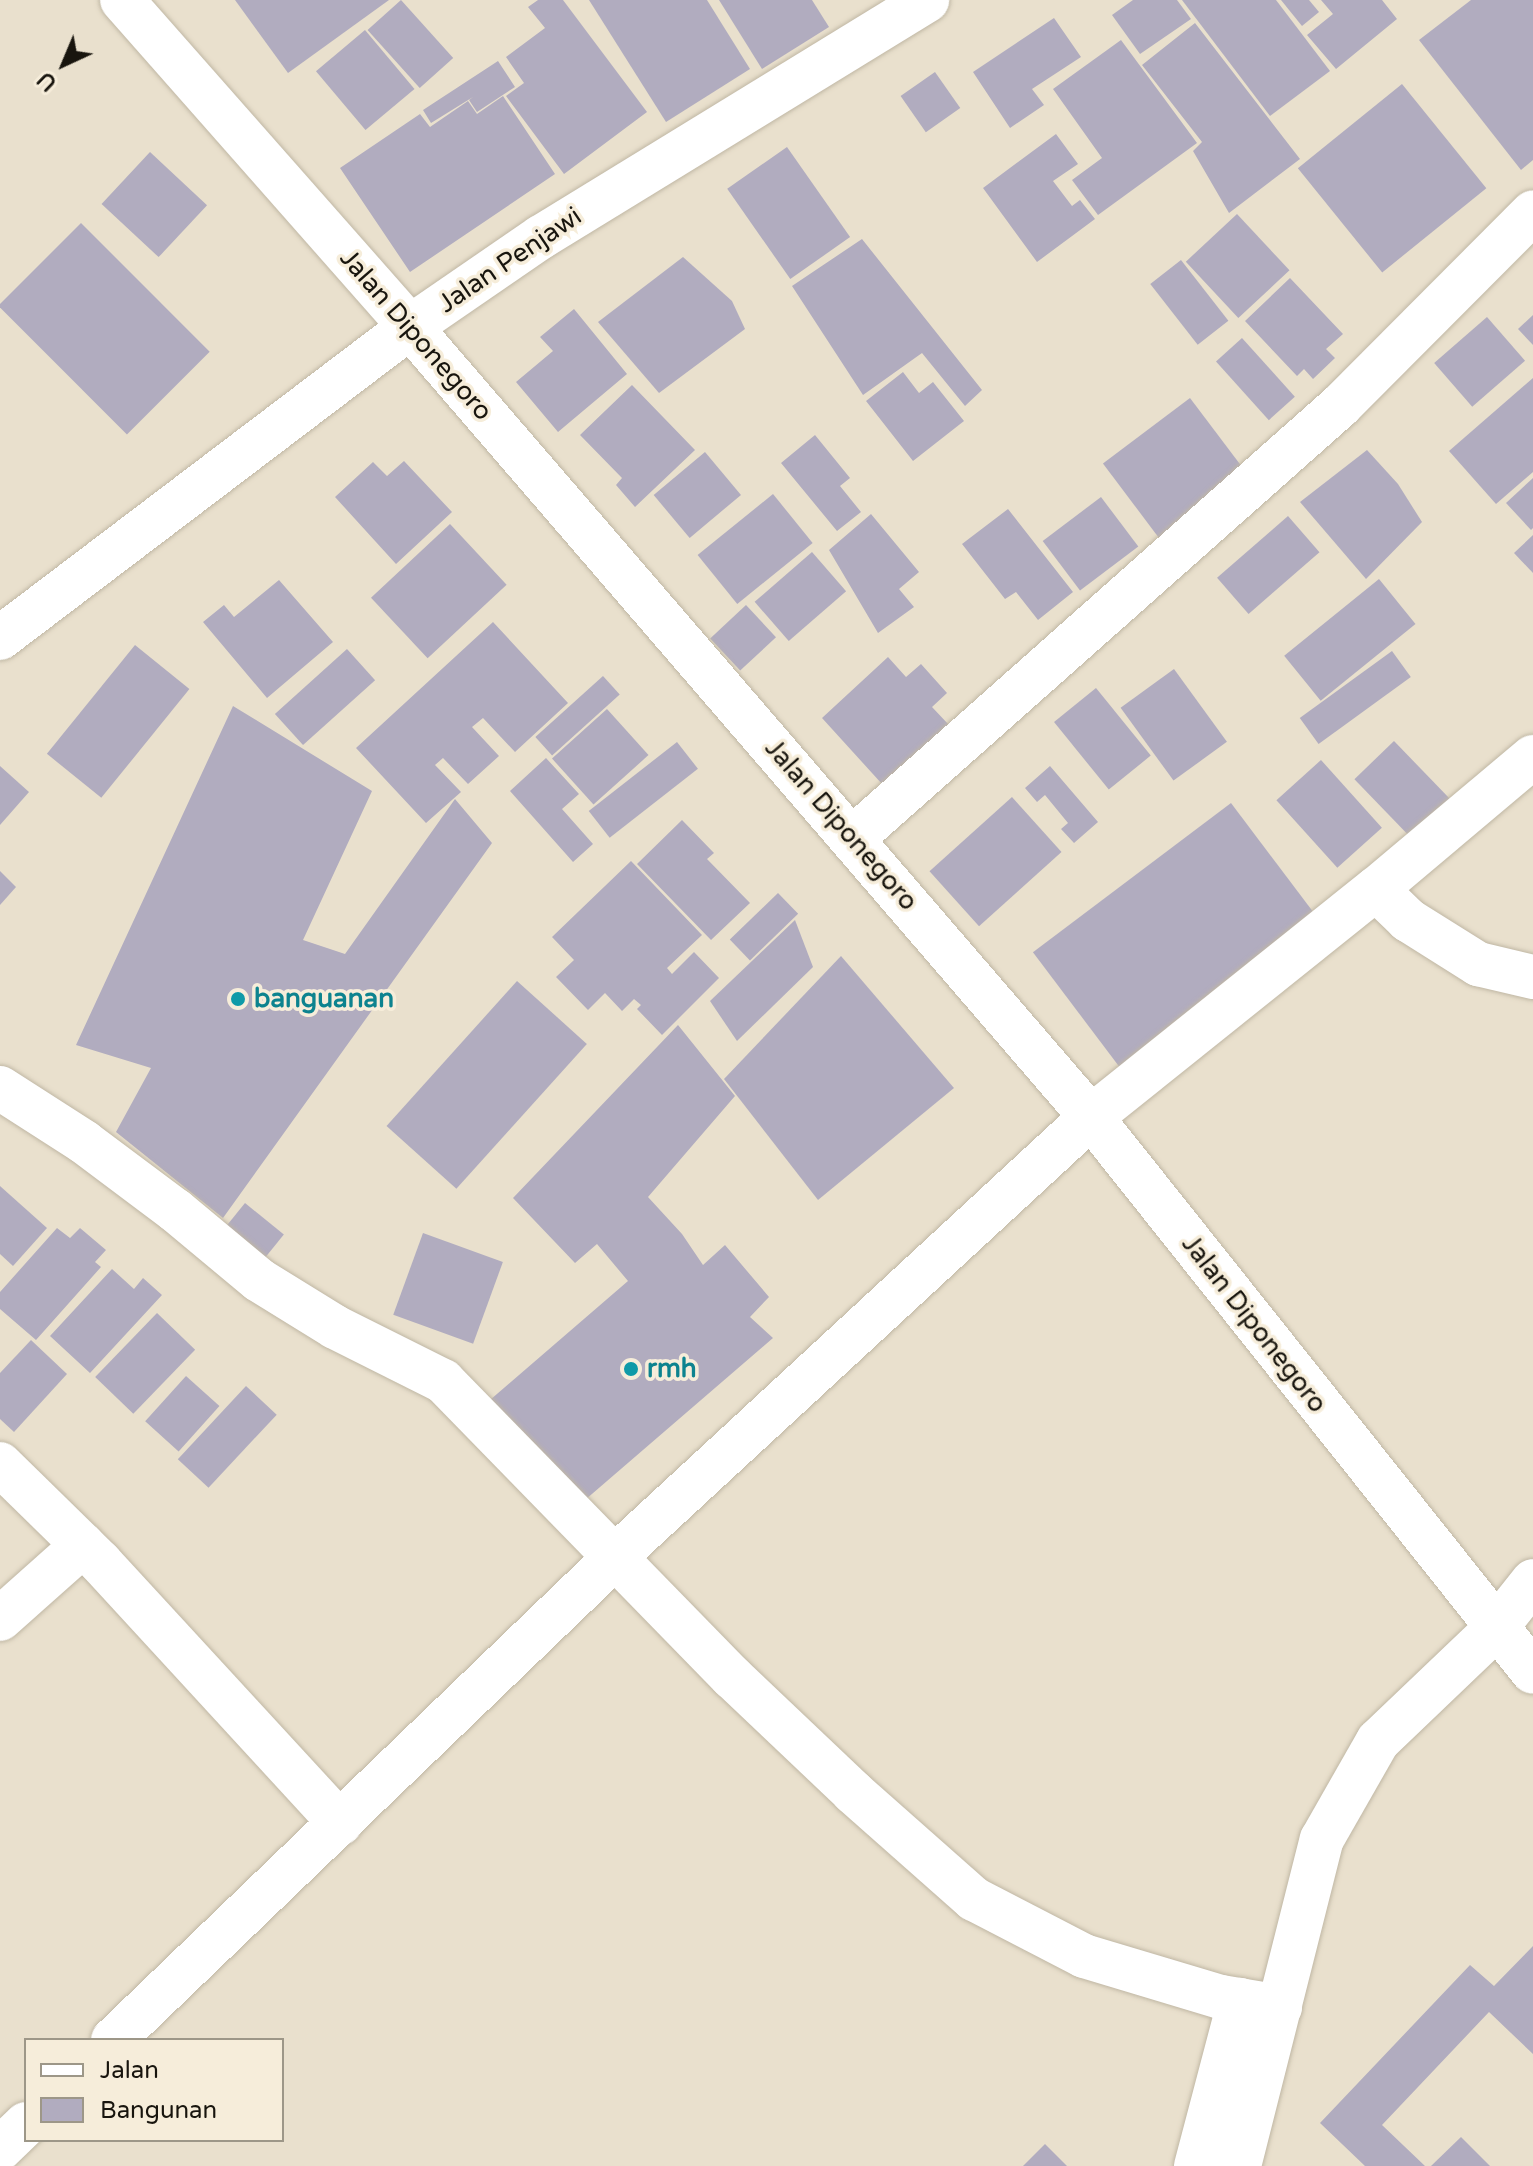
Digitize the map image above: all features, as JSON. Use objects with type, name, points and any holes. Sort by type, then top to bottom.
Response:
[{"type":"street","name":"Jalan Diponegoro","points":[[122,0],[410,327],[1091,1117],[1495,1629],[1533,1672]]},
{"type":"street","name":"Jalan Penjawi","points":[[0,638],[410,327],[541,237],[927,0]]},
{"type":"street","points":[[853,838],[1341,405],[1533,212]]},
{"type":"street","points":[[115,2038],[617,1557],[1091,1117],[1376,889],[1533,757]]},
{"type":"street","points":[[1376,889],[1408,920],[1478,964],[1533,977]]},
{"type":"street","points":[[0,1088],[84,1142],[175,1210],[259,1280],[335,1327],[443,1381],[743,1688],[853,1792],[974,1899],[1084,1956],[1221,1997],[1260,2003]]},
{"type":"street","points":[[0,1464],[83,1545],[340,1823]]},
{"type":"street","points":[[0,1619],[83,1545]]},
{"type":"street","points":[[1196,2166],[1322,1839],[1378,1741],[1495,1629],[1533,1581]]},
{"type":"street","points":[[1239,2166],[1260,2003]]},
{"type":"street","points":[[0,2149],[24,2126]]},
{"type":"building","points":[[235,0],[389,0],[288,73]]},
{"type":"building","points":[[401,0],[453,58],[420,88],[368,30]]},
{"type":"building","points":[[538,0],[563,0],[647,112],[564,174],[506,96],[524,83],[506,57],[545,28],[528,7]]},
{"type":"building","points":[[589,0],[707,0],[750,69],[666,122]]},
{"type":"building","points":[[719,0],[812,0],[829,27],[762,69]]},
{"type":"building","points":[[1133,0],[1177,0],[1191,19],[1140,54],[1112,15]]},
{"type":"building","points":[[1182,0],[1276,0],[1330,71],[1270,116]]},
{"type":"building","points":[[1281,0],[1309,0],[1319,12],[1302,26]]},
{"type":"building","points":[[1321,0],[1382,0],[1397,19],[1336,69],[1307,35],[1333,14]]},
{"type":"building","points":[[1471,0],[1533,0],[1533,160],[1521,170],[1419,40]]},
{"type":"building","points":[[1054,18],[1081,57],[1032,89],[1044,105],[1010,128],[973,72]]},
{"type":"building","points":[[1195,23],[1300,159],[1229,213],[1193,151],[1202,142],[1142,65]]},
{"type":"building","points":[[365,30],[414,89],[365,130],[316,71]]},
{"type":"building","points":[[1121,40],[1197,143],[1098,215],[1072,180],[1102,158],[1053,89]]},
{"type":"building","points":[[498,61],[515,87],[477,112],[469,100],[473,97],[431,123],[423,110]]},
{"type":"building","points":[[935,72],[960,108],[926,132],[901,96]]},
{"type":"building","points":[[1402,84],[1486,188],[1382,272],[1298,168]]},
{"type":"building","points":[[503,96],[555,174],[410,272],[340,168],[420,114],[430,127],[468,101],[477,114]]},
{"type":"building","points":[[1056,134],[1078,164],[1053,181],[1072,206],[1080,200],[1095,219],[1037,262],[983,188]]},
{"type":"building","points":[[787,147],[850,237],[790,279],[727,189]]},
{"type":"building","points":[[150,152],[207,205],[159,257],[102,204]]},
{"type":"building","points":[[1237,214],[1290,270],[1238,318],[1186,262]]},
{"type":"building","points":[[81,223],[210,352],[127,434],[0,307]]},
{"type":"building","points":[[862,239],[982,390],[965,406],[922,353],[863,395],[792,286]]},
{"type":"building","points":[[683,257],[732,301],[745,329],[659,393],[598,322]]},
{"type":"building","points":[[1181,260],[1228,321],[1198,345],[1150,284]]},
{"type":"building","points":[[1290,278],[1343,334],[1326,349],[1335,358],[1313,379],[1304,369],[1297,376],[1245,321]]},
{"type":"building","points":[[574,309],[627,374],[558,432],[516,382],[553,351],[540,337]]},
{"type":"building","points":[[1533,315],[1533,345],[1518,329]]},
{"type":"building","points":[[1487,317],[1525,361],[1472,407],[1434,363]]},
{"type":"building","points":[[1242,338],[1295,397],[1269,420],[1216,361]]},
{"type":"building","points":[[903,372],[919,393],[933,382],[964,421],[913,461],[866,401]]},
{"type":"building","points":[[1533,378],[1533,472],[1496,504],[1449,451]]},
{"type":"building","points":[[632,385],[695,450],[635,507],[616,485],[622,478],[580,435]]},
{"type":"building","points":[[1190,398],[1247,474],[1160,539],[1103,464]]},
{"type":"building","points":[[815,435],[850,478],[840,486],[861,512],[837,531],[781,463]]},
{"type":"building","points":[[1367,450],[1398,484],[1422,522],[1366,579],[1300,502]]},
{"type":"building","points":[[705,452],[741,495],[690,538],[654,495]]},
{"type":"building","points":[[404,461],[452,512],[396,564],[335,497],[373,462],[387,476]]},
{"type":"building","points":[[1533,478],[1533,528],[1531,530],[1506,503]]},
{"type":"building","points":[[773,494],[813,543],[737,604],[698,555]]},
{"type":"building","points":[[1101,497],[1138,547],[1080,590],[1043,541]]},
{"type":"building","points":[[1008,509],[1073,592],[1038,620],[1016,592],[1005,599],[962,544]]},
{"type":"building","points":[[871,514],[919,572],[899,589],[914,607],[878,633],[829,550]]},
{"type":"building","points":[[1288,516],[1319,552],[1249,614],[1217,578]]},
{"type":"building","points":[[450,524],[507,585],[428,658],[371,598]]},
{"type":"building","points":[[1533,535],[1533,573],[1514,553]]},
{"type":"building","points":[[812,552],[846,591],[789,641],[755,602]]},
{"type":"building","points":[[1379,579],[1416,624],[1321,701],[1284,656]]},
{"type":"building","points":[[279,580],[333,642],[267,698],[203,622],[224,605],[234,617]]},
{"type":"building","points":[[746,605],[776,637],[740,671],[710,638]]},
{"type":"building","points":[[493,622],[568,703],[515,752],[483,718],[472,727],[499,756],[468,784],[443,758],[435,765],[461,792],[426,823],[356,748]]},
{"type":"building","points":[[135,645],[189,689],[101,798],[47,754]]},
{"type":"building","points":[[347,649],[375,680],[303,745],[275,714]]},
{"type":"building","points":[[1392,651],[1411,677],[1319,744],[1300,718]]},
{"type":"building","points":[[888,657],[906,677],[921,664],[947,693],[932,707],[949,725],[882,784],[822,718]]},
{"type":"building","points":[[1174,669],[1227,742],[1174,781],[1121,708]]},
{"type":"building","points":[[603,676],[620,695],[552,755],[535,737]]},
{"type":"building","points":[[1096,688],[1151,756],[1109,790],[1054,722]]},
{"type":"building","name":"banguanan","points":[[233,706],[372,791],[303,940],[345,954],[455,799],[492,843],[223,1218],[116,1132],[151,1068],[76,1045]]},
{"type":"building","points":[[607,709],[648,755],[593,805],[552,759]]},
{"type":"building","points":[[1394,741],[1450,799],[1411,837],[1354,779]]},
{"type":"building","points":[[677,742],[698,769],[610,838],[589,811]]},
{"type":"building","points":[[546,758],[579,794],[562,809],[593,844],[573,862],[510,791]]},
{"type":"building","points":[[1321,760],[1382,828],[1337,868],[1276,800]]},
{"type":"building","points":[[0,766],[29,792],[0,825]]},
{"type":"building","points":[[1050,766],[1098,822],[1074,843],[1061,829],[1068,823],[1045,795],[1037,802],[1025,788]]},
{"type":"building","points":[[1012,797],[1062,852],[979,926],[930,871]]},
{"type":"building","points":[[1231,803],[1322,924],[1124,1073],[1033,952]]},
{"type":"building","points":[[682,820],[714,853],[707,859],[750,903],[711,940],[637,864]]},
{"type":"building","points":[[631,861],[702,935],[667,968],[672,974],[694,952],[719,978],[662,1035],[637,1009],[641,1005],[634,999],[622,1011],[605,993],[588,1010],[556,977],[574,960],[552,937]]},
{"type":"building","points":[[0,871],[16,887],[0,905]]},
{"type":"building","points":[[778,893],[798,914],[750,960],[730,940]]},
{"type":"building","points":[[795,920],[813,967],[737,1041],[710,1001]]},
{"type":"building","points":[[841,956],[954,1088],[818,1200],[724,1079]]},
{"type":"building","points":[[517,981],[587,1044],[456,1189],[387,1126]]},
{"type":"building","points":[[678,1025],[735,1096],[648,1197],[682,1234],[703,1265],[725,1245],[769,1297],[750,1317],[773,1338],[578,1506],[490,1400],[628,1281],[597,1244],[575,1263],[513,1198]]},
{"type":"building","points":[[0,1186],[47,1228],[13,1266],[0,1254]]},
{"type":"building","points":[[245,1203],[284,1234],[255,1270],[216,1239]]},
{"type":"building","points":[[57,1228],[70,1238],[80,1228],[106,1250],[95,1262],[101,1267],[36,1340],[0,1309],[0,1292]]},
{"type":"building","points":[[423,1233],[503,1262],[473,1344],[393,1315]]},
{"type":"building","points":[[112,1269],[134,1289],[143,1278],[162,1295],[90,1373],[50,1336]]},
{"type":"building","points":[[157,1313],[195,1350],[133,1414],[95,1377]]},
{"type":"building","points":[[31,1340],[67,1374],[14,1432],[0,1419],[0,1373]]},
{"type":"building","points":[[186,1376],[219,1406],[179,1451],[145,1421]]},
{"type":"building","points":[[246,1386],[277,1415],[209,1488],[178,1459]]},
{"type":"building","points":[[1533,1946],[1533,2054],[1489,2012],[1382,2125],[1425,2166],[1365,2166],[1320,2123],[1470,1965],[1494,1986]]},
{"type":"building","points":[[1461,2137],[1490,2166],[1431,2166]]},
{"type":"building","points":[[1045,2144],[1067,2166],[1023,2166]]},
{"type":"place","name":"banguanan","points":[[238,999]]},
{"type":"place","name":"rmh","points":[[631,1369]]}]
